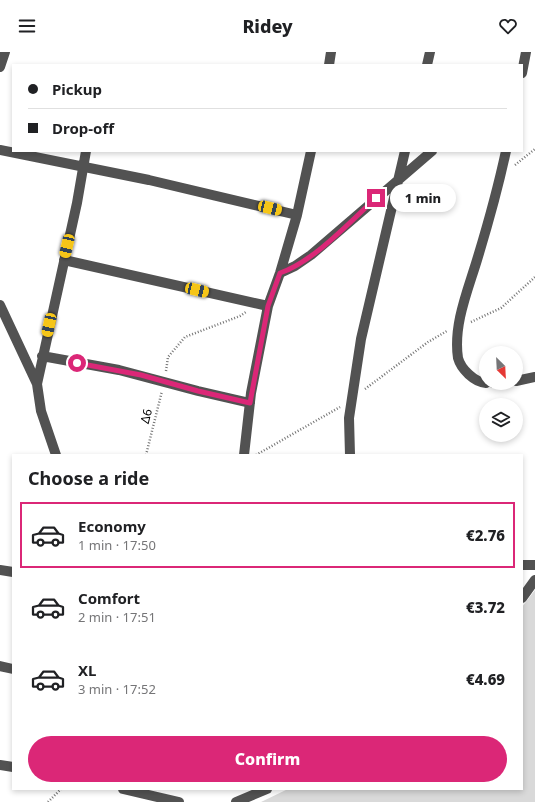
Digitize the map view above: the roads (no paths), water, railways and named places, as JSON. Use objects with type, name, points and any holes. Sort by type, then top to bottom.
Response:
[{"type":"street","points":[[0,68],[5,52]]},
{"type":"street","points":[[329,64],[331,52]]},
{"type":"street","points":[[426,64],[430,52]]},
{"type":"street","points":[[523,67],[526,52]]},
{"type":"street","points":[[0,150],[296,214]]},
{"type":"street","points":[[37,384],[84,167],[86,152]]},
{"type":"street","points":[[244,454],[250,403],[268,306],[280,273],[311,152]]},
{"type":"street","points":[[350,454],[348,438],[351,401],[363,331],[405,152]]},
{"type":"street","points":[[280,273],[289,270],[311,255],[431,152]]},
{"type":"street","points":[[479,380],[474,378],[462,367],[458,356],[459,327],[464,300],[500,177],[506,152]]},
{"type":"street","points":[[64,260],[268,306]]},
{"type":"street","points":[[0,305],[37,384],[41,411],[56,454]]},
{"type":"street","points":[[42,356],[119,370],[217,396],[250,403]]},
{"type":"street","points":[[523,380],[535,377]]},
{"type":"street","points":[[523,566],[535,566]]},
{"type":"street","points":[[0,570],[12,572]]},
{"type":"street","points":[[523,597],[535,580]]},
{"type":"street","points":[[0,666],[12,669]]},
{"type":"street","points":[[0,764],[12,767]]},
{"type":"street","points":[[127,790],[179,802]]},
{"type":"street","points":[[236,802],[265,790]]}]
